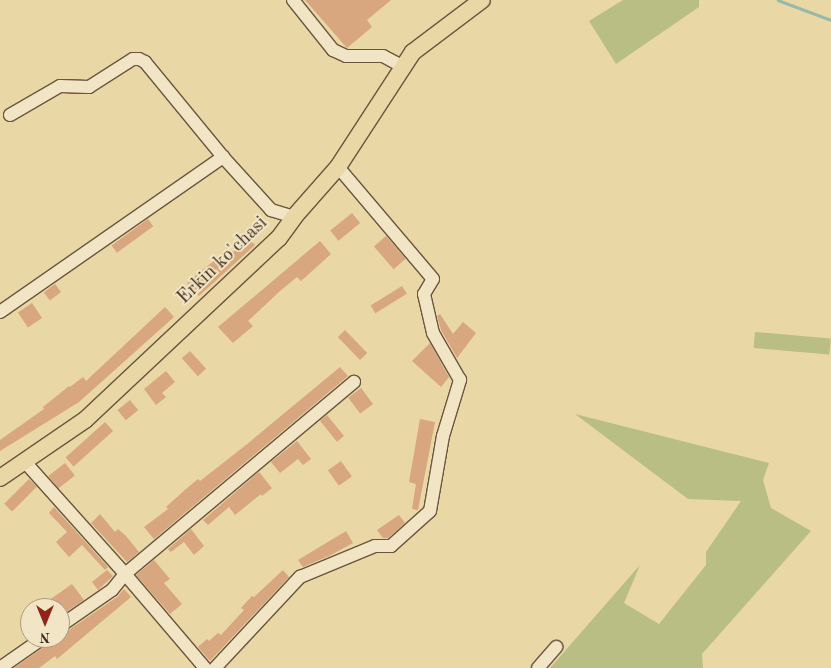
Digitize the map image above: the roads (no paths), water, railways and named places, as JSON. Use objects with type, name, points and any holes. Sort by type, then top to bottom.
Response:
[{"type":"main road","name":"Erkin ko'chasi","points":[[0,478],[85,420],[279,238],[294,217],[338,167],[402,66],[426,40],[479,1]]},
{"type":"street","points":[[293,0],[333,50],[346,56],[383,56],[402,66]]},
{"type":"street","points":[[10,116],[60,86],[89,87],[133,60],[139,59],[145,62],[223,157],[272,210],[294,217]]},
{"type":"street","points":[[0,312],[223,157]]},
{"type":"street","points":[[215,668],[300,577],[375,546],[391,546],[430,511],[443,436],[460,380],[433,333],[424,294],[433,279],[338,167]]},
{"type":"street","points":[[70,619],[112,590],[125,574],[354,382]]},
{"type":"street","points":[[25,462],[125,574],[205,668]]},
{"type":"street","points":[[538,668],[556,647]]},
{"type":"street","points":[[0,668],[29,648]]},
{"type":"waterway","points":[[778,0],[831,20]]}]
